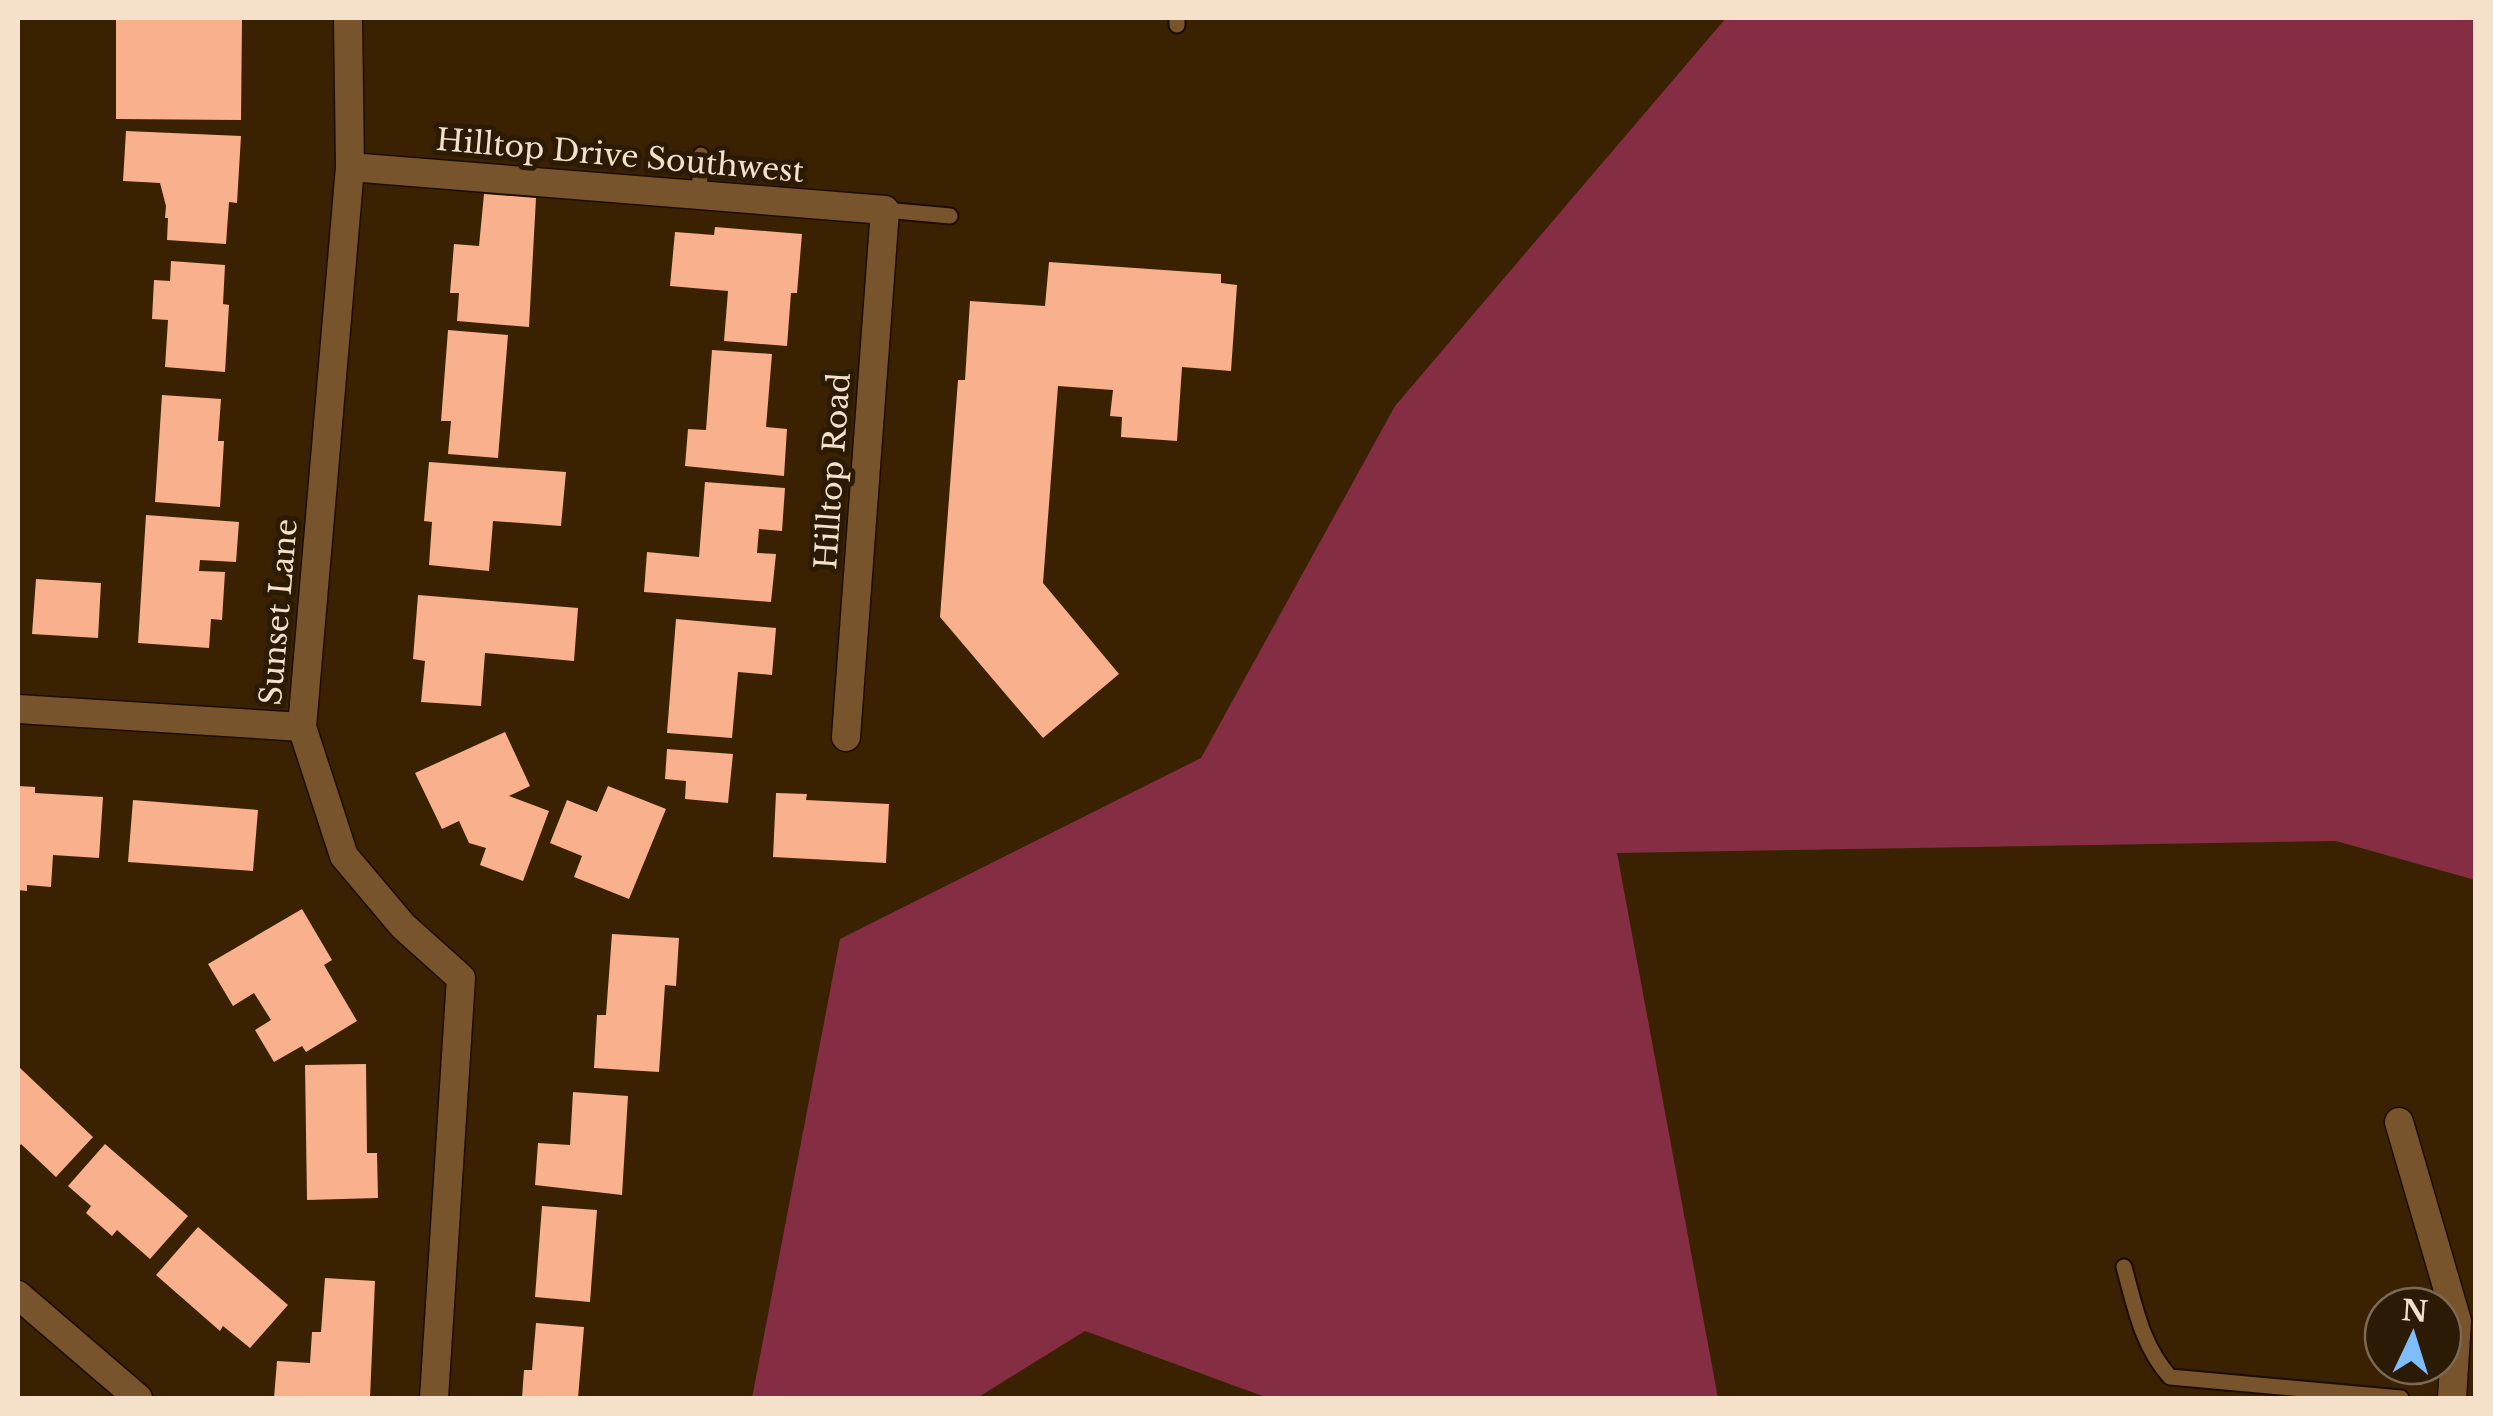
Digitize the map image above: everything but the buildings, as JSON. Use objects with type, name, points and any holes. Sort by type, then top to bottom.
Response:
[{"type":"street","name":"Sunset Lane","points":[[348,18],[350,167],[302,727],[344,856],[402,926],[461,978],[434,1398]]},
{"type":"street","name":"Hilltop Drive Southwest","points":[[350,167],[885,210]]},
{"type":"street","name":"Hilltop Road","points":[[846,737],[885,210]]},
{"type":"street","points":[[18,708],[302,727]]},
{"type":"street","points":[[2399,1122],[2456,1321],[2452,1398]]},
{"type":"street","points":[[19,1300],[138,1398]]},
{"type":"lane","points":[[698,196],[702,155]]},
{"type":"lane","points":[[885,210],[950,216]]},
{"type":"lane","points":[[2124,1268],[2144,1341],[2170,1377],[2401,1398]]},
{"type":"shaded area","points":[[1726,18],[2475,18],[2475,880],[2336,841],[1617,853],[1718,1398],[1268,1398],[1085,1331],[977,1398],[752,1398],[840,939],[1201,758],[1395,406]]}]
